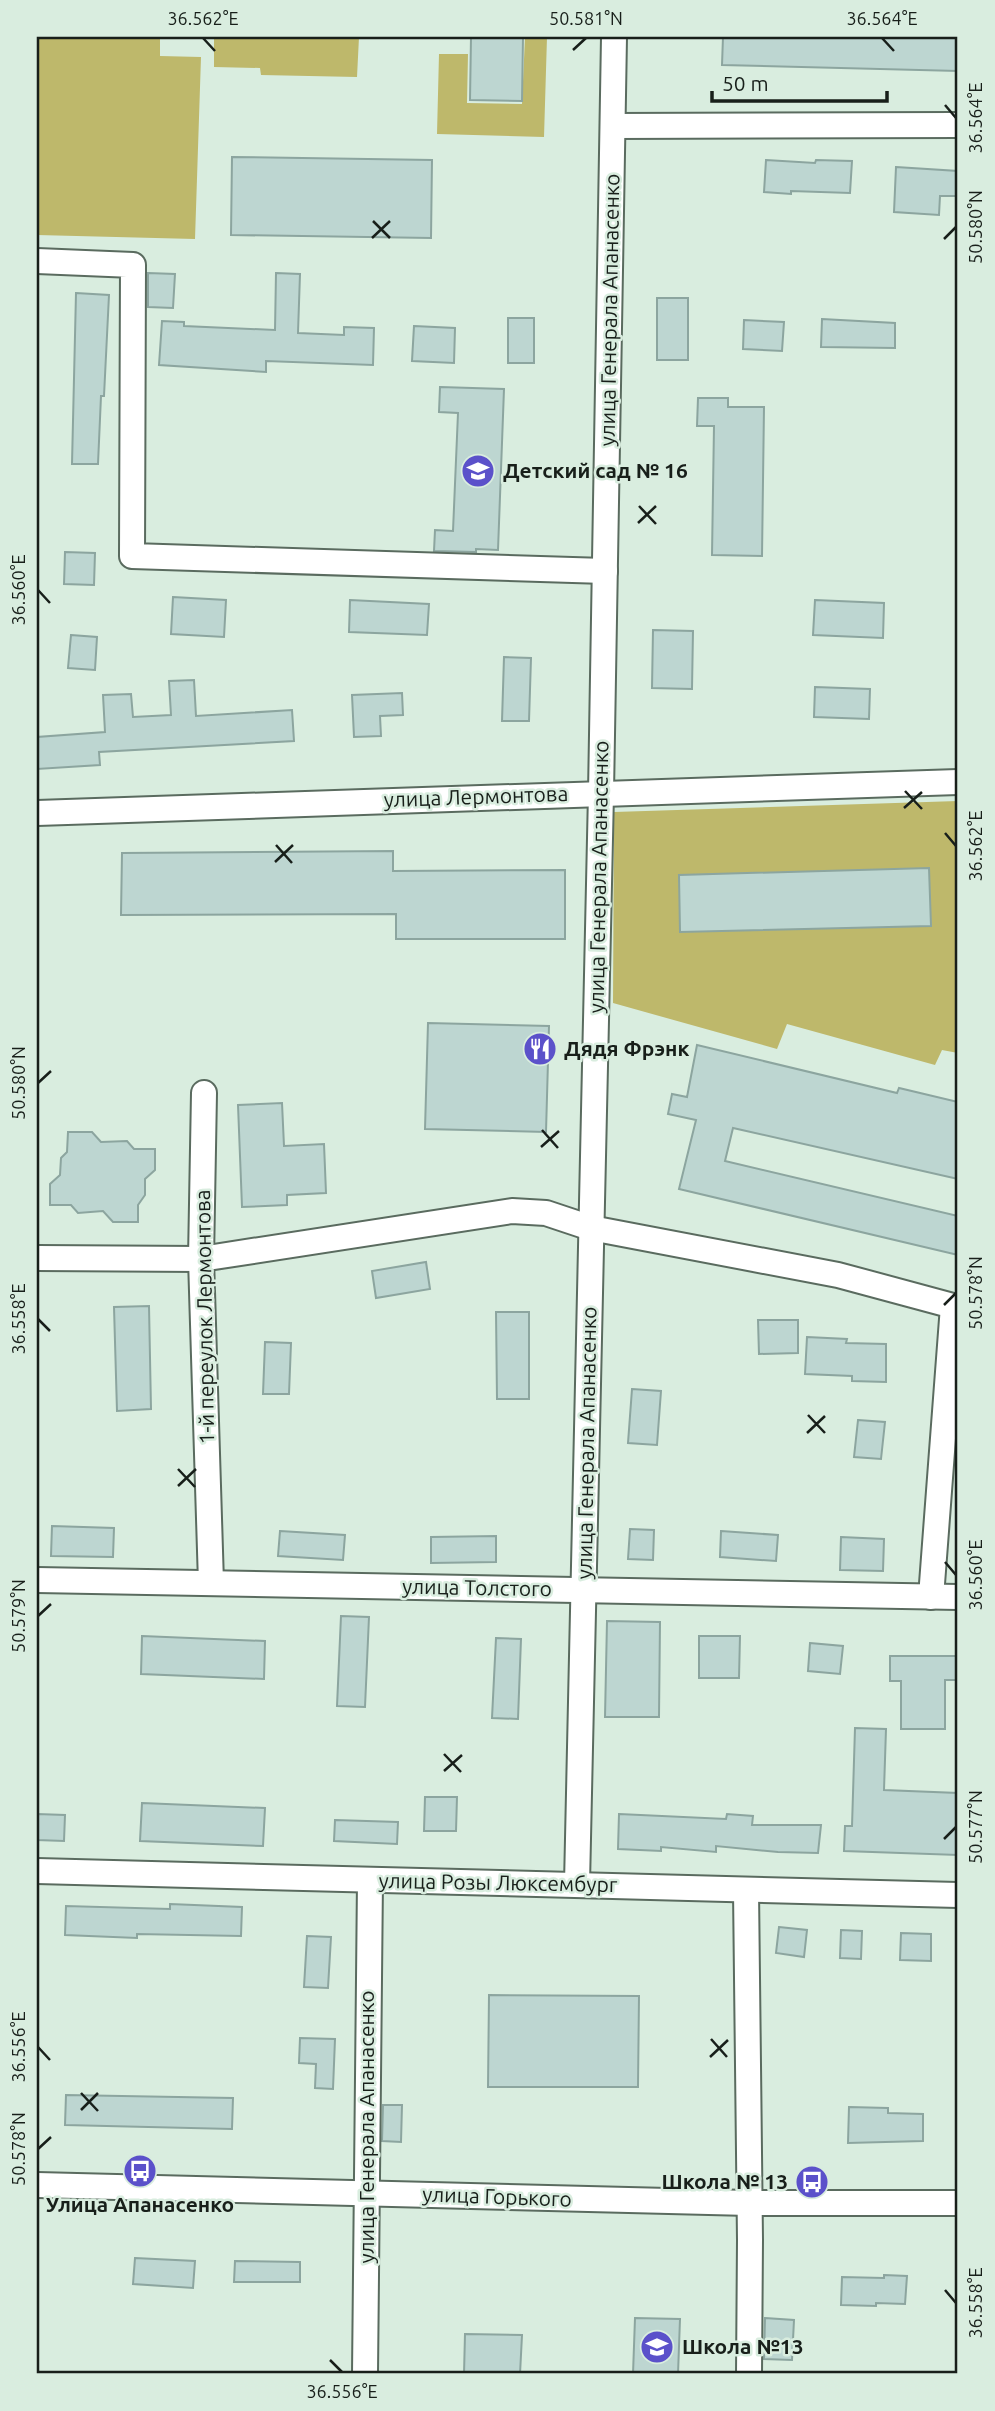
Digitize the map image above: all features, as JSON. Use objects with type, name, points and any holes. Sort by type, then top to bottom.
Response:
[{"type":"street","name":"улица Генерала Апанасенко","points":[[577,1884],[601,793],[614,37]]},
{"type":"street","points":[[613,126],[958,125]]},
{"type":"street","points":[[37,261],[133,265],[132,556],[605,571]]},
{"type":"street","name":"улица Лермонтова","points":[[37,813],[958,782]]},
{"type":"street","name":"1-й переулок Лермонтова","points":[[204,1094],[201,1259],[211,1583]]},
{"type":"street","points":[[37,1258],[201,1259],[512,1211],[546,1213],[591,1228],[838,1275],[953,1306],[931,1597]]},
{"type":"street","name":"улица Толстого","points":[[37,1580],[958,1597]]},
{"type":"street","name":"улица Розы Люксембург","points":[[37,1871],[958,1895]]},
{"type":"street","name":"улица Генерала Апанасенко","points":[[365,2374],[370,1880]]},
{"type":"street","points":[[746,1890],[748,2374]]},
{"type":"street","name":"улица Горького","points":[[37,2185],[749,2203],[958,2203]]},
{"type":"shaded area","points":[[37,37],[160,37],[160,56],[201,57],[195,239],[37,235]]},
{"type":"shaded area","points":[[214,37],[359,37],[357,77],[261,75],[260,68],[214,67]]},
{"type":"shaded area","points":[[525,37],[547,37],[544,137],[437,134],[439,54],[468,54],[467,103],[522,104]]},
{"type":"shaded area","points":[[958,801],[958,1053],[942,1050],[935,1065],[787,1024],[777,1049],[613,1003],[614,812]]},
{"type":"building","points":[[471,37],[523,37],[522,101],[470,100]]},
{"type":"building","points":[[723,37],[958,37],[958,71],[722,65]]},
{"type":"building","points":[[232,157],[432,160],[431,238],[231,235]]},
{"type":"building","points":[[766,160],[815,163],[816,160],[852,161],[850,193],[764,192]]},
{"type":"building","points":[[896,167],[958,171],[958,196],[940,196],[939,215],[894,212]]},
{"type":"building","points":[[148,273],[175,274],[173,308],[148,307]]},
{"type":"building","points":[[276,273],[300,274],[298,333],[344,335],[344,327],[374,328],[373,365],[266,361],[266,372],[159,365],[162,321],[184,322],[184,326],[275,330]]},
{"type":"building","points":[[76,293],[109,295],[98,464],[72,464]]},
{"type":"building","points":[[657,298],[688,298],[688,360],[657,360]]},
{"type":"building","points":[[508,318],[534,318],[534,363],[508,363]]},
{"type":"building","points":[[822,319],[895,323],[895,348],[821,347]]},
{"type":"building","points":[[744,320],[784,322],[782,351],[743,349]]},
{"type":"building","points":[[414,326],[455,328],[454,363],[412,361]]},
{"type":"building","name":"Детский сад № 16","points":[[440,387],[504,389],[498,550],[434,551],[435,530],[453,531],[458,413],[439,412]]},
{"type":"building","points":[[698,398],[728,398],[728,407],[764,407],[762,556],[712,555],[714,426],[697,426]]},
{"type":"building","points":[[65,552],[95,553],[94,585],[64,584]]},
{"type":"building","points":[[173,597],[226,600],[224,637],[171,634]]},
{"type":"building","points":[[350,600],[429,604],[427,635],[349,632]]},
{"type":"building","points":[[815,600],[884,603],[883,638],[813,635]]},
{"type":"building","points":[[653,630],[693,631],[692,689],[652,688]]},
{"type":"building","points":[[71,635],[97,637],[95,670],[68,668]]},
{"type":"building","points":[[504,657],[531,658],[529,721],[502,721]]},
{"type":"building","points":[[194,680],[196,716],[292,710],[294,741],[99,752],[100,765],[37,769],[37,737],[105,732],[103,695],[131,694],[133,717],[171,715],[169,681]]},
{"type":"building","points":[[815,687],[870,689],[869,719],[814,717]]},
{"type":"building","points":[[402,693],[403,715],[380,716],[381,736],[354,737],[352,695]]},
{"type":"building","points":[[393,851],[393,871],[565,870],[565,939],[396,939],[396,914],[121,915],[122,853]]},
{"type":"building","points":[[929,868],[931,926],[680,932],[679,875]]},
{"type":"building","points":[[428,1023],[549,1026],[546,1132],[425,1129]]},
{"type":"building","points":[[697,1045],[897,1093],[899,1088],[958,1102],[958,1179],[733,1128],[725,1161],[958,1216],[958,1255],[679,1189],[696,1120],[668,1114],[672,1094],[687,1097]]},
{"type":"building","points":[[282,1103],[284,1146],[324,1144],[326,1193],[287,1195],[287,1205],[242,1207],[238,1105]]},
{"type":"building","points":[[68,1132],[92,1132],[101,1142],[127,1141],[134,1149],[155,1149],[155,1170],[145,1179],[145,1195],[138,1205],[138,1222],[113,1222],[103,1211],[78,1213],[71,1205],[50,1205],[50,1184],[60,1175],[61,1158],[67,1152]]},
{"type":"building","points":[[426,1262],[430,1289],[376,1298],[372,1271]]},
{"type":"building","points":[[149,1306],[151,1409],[117,1411],[114,1307]]},
{"type":"building","points":[[496,1312],[529,1312],[529,1399],[497,1399]]},
{"type":"building","points":[[758,1320],[798,1320],[798,1353],[759,1354]]},
{"type":"building","points":[[807,1337],[847,1339],[846,1343],[886,1344],[886,1382],[852,1381],[852,1376],[805,1374]]},
{"type":"building","points":[[265,1342],[291,1343],[289,1394],[263,1394]]},
{"type":"building","points":[[632,1389],[661,1391],[657,1445],[628,1443]]},
{"type":"building","points":[[858,1420],[885,1422],[881,1459],[854,1457]]},
{"type":"building","points":[[52,1526],[114,1528],[113,1557],[51,1556]]},
{"type":"building","points":[[630,1529],[654,1530],[653,1560],[628,1559]]},
{"type":"building","points":[[280,1531],[345,1535],[343,1560],[278,1556]]},
{"type":"building","points":[[721,1531],[778,1535],[776,1561],[720,1557]]},
{"type":"building","points":[[496,1536],[496,1562],[431,1563],[431,1537]]},
{"type":"building","points":[[841,1537],[884,1539],[883,1571],[840,1570]]},
{"type":"building","points":[[341,1616],[369,1617],[365,1707],[337,1706]]},
{"type":"building","points":[[607,1621],[660,1622],[659,1717],[605,1717]]},
{"type":"building","points":[[142,1636],[265,1641],[264,1679],[141,1674]]},
{"type":"building","points":[[699,1636],[740,1636],[739,1678],[699,1678]]},
{"type":"building","points":[[496,1638],[521,1639],[518,1719],[492,1718]]},
{"type":"building","points":[[810,1643],[843,1646],[840,1674],[808,1671]]},
{"type":"building","points":[[890,1656],[956,1656],[956,1680],[945,1680],[945,1729],[901,1729],[901,1681],[890,1681]]},
{"type":"building","points":[[855,1728],[886,1729],[884,1790],[958,1793],[958,1855],[844,1851],[845,1826],[852,1826]]},
{"type":"building","points":[[425,1797],[457,1797],[456,1831],[424,1831]]},
{"type":"building","points":[[142,1803],[265,1808],[263,1846],[140,1841]]},
{"type":"building","points":[[37,1814],[65,1815],[64,1841],[37,1840]]},
{"type":"building","points":[[619,1814],[726,1819],[727,1814],[753,1816],[752,1825],[821,1825],[818,1853],[716,1846],[716,1852],[661,1847],[661,1851],[618,1849]]},
{"type":"building","points":[[335,1820],[398,1822],[397,1844],[334,1841]]},
{"type":"building","points":[[170,1904],[242,1907],[241,1936],[137,1934],[137,1938],[65,1935],[66,1906],[170,1909]]},
{"type":"building","points":[[779,1927],[807,1930],[804,1957],[776,1953]]},
{"type":"building","points":[[841,1930],[862,1931],[861,1959],[840,1958]]},
{"type":"building","points":[[901,1933],[931,1934],[931,1961],[900,1960]]},
{"type":"building","points":[[307,1936],[331,1937],[328,1988],[304,1987]]},
{"type":"building","points":[[489,1995],[639,1996],[638,2087],[488,2087]]},
{"type":"building","points":[[300,2038],[335,2039],[333,2089],[315,2088],[316,2064],[299,2063]]},
{"type":"building","points":[[66,2095],[233,2098],[232,2129],[65,2125]]},
{"type":"building","points":[[383,2105],[402,2105],[401,2142],[382,2141]]},
{"type":"building","points":[[849,2107],[888,2108],[888,2113],[923,2114],[923,2141],[848,2143]]},
{"type":"building","points":[[135,2258],[195,2261],[193,2288],[133,2284]]},
{"type":"building","points":[[235,2261],[300,2262],[300,2282],[234,2282]]},
{"type":"building","points":[[884,2275],[907,2276],[905,2304],[841,2305],[842,2277],[884,2278]]},
{"type":"building","name":"Школа №13","points":[[635,2318],[680,2319],[678,2374],[633,2374]]},
{"type":"building","points":[[765,2318],[794,2320],[792,2360],[764,2359]]},
{"type":"building","points":[[465,2334],[522,2335],[520,2374],[464,2374]]},
{"type":"place","name":"Детский сад № 16","points":[[478,471]]},
{"type":"place","name":"Дядя Фрэнк","points":[[540,1049]]},
{"type":"place","name":"Улица Апанасенко","points":[[140,2171]]},
{"type":"place","name":"Школа № 13","points":[[812,2182]]},
{"type":"place","name":"Школа №13","points":[[657,2347]]}]
